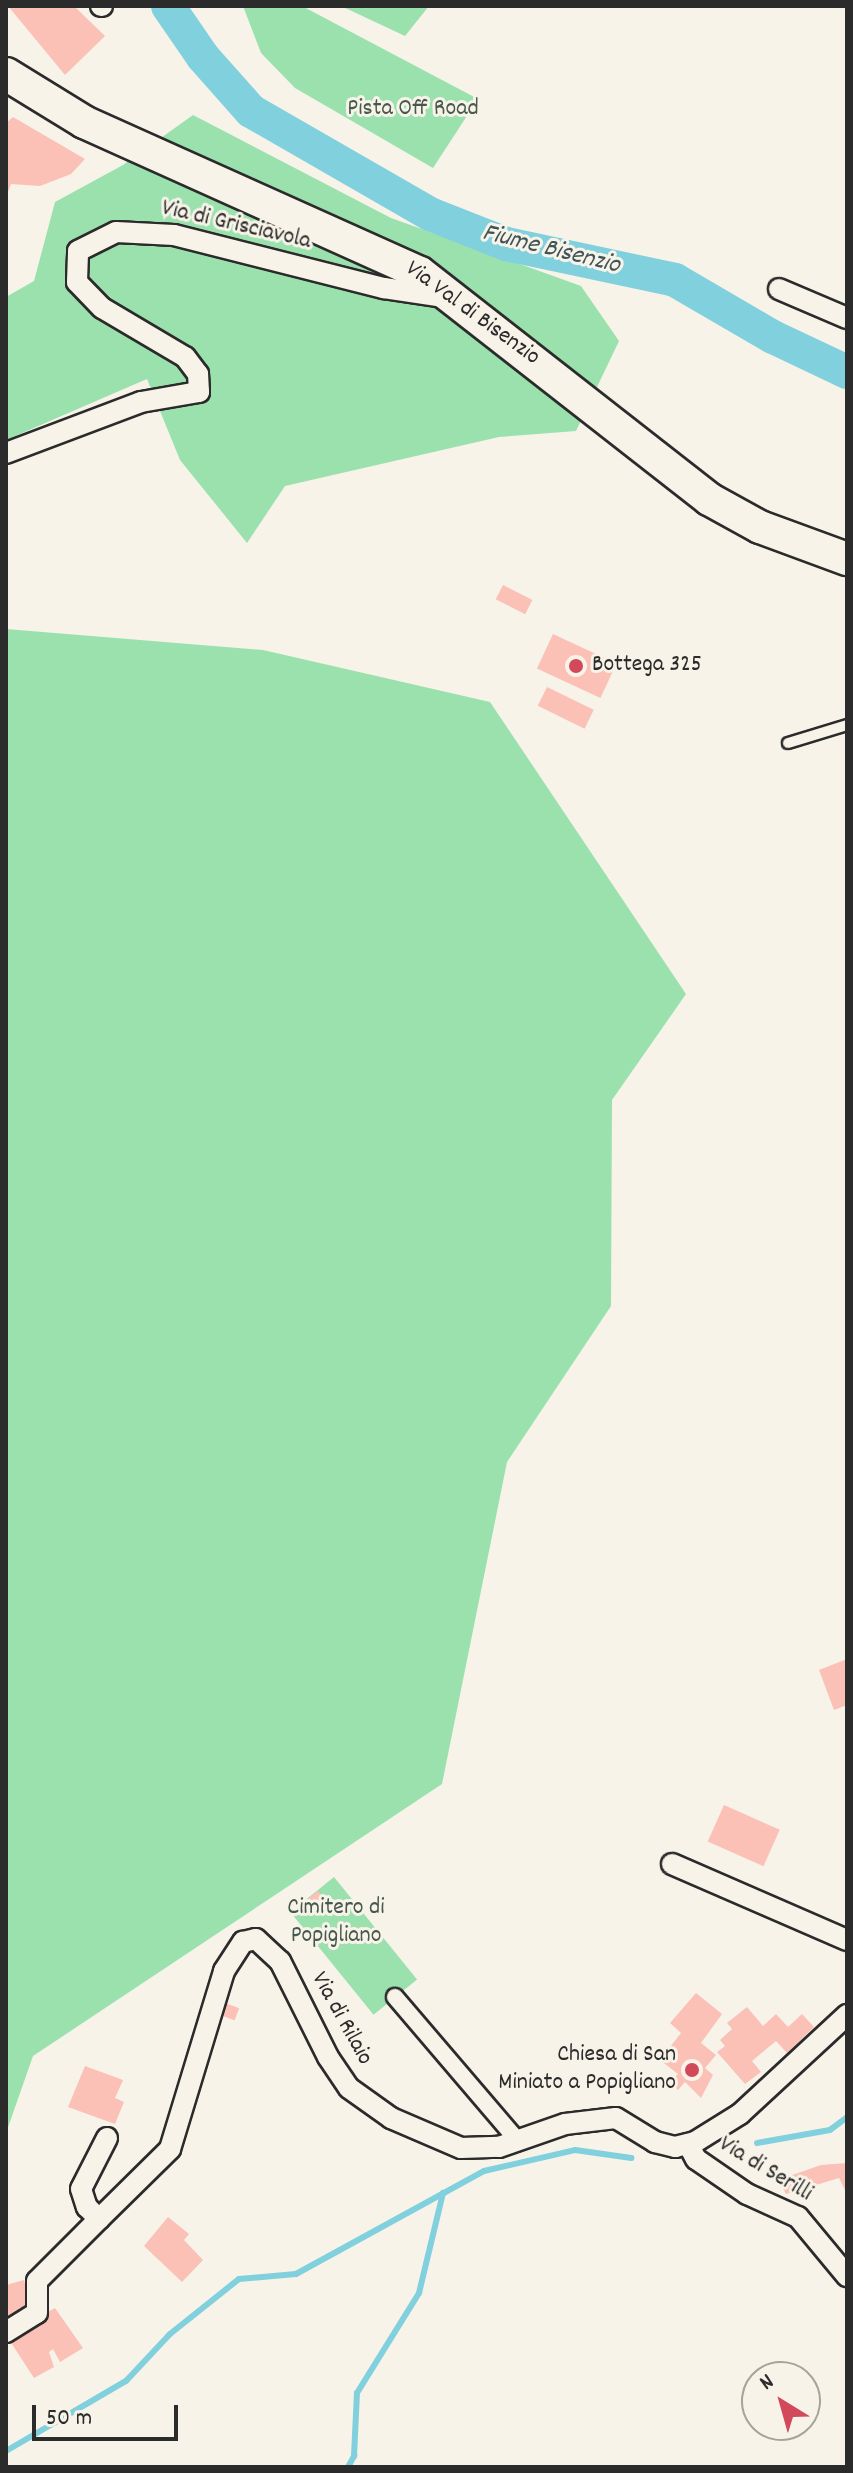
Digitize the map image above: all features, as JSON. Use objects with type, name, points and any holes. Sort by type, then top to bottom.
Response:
[{"type":"main road","name":"Via Val di Bisenzio","points":[[6,74],[84,122],[362,243],[457,298],[709,499],[760,527],[840,552]]},
{"type":"street","name":"Via di Grisciavola","points":[[6,453],[141,402],[199,392],[198,374],[185,357],[102,308],[77,282],[78,251],[116,232],[174,235],[420,297],[457,298]]},
{"type":"street","points":[[779,289],[847,318]]},
{"type":"street","points":[[672,1864],[847,1940]]},
{"type":"street","name":"Via di Rilaio","points":[[6,2332],[37,2313],[37,2281],[170,2149],[224,1971],[243,1942],[256,1939],[280,1961],[328,2057],[365,2102],[461,2148],[518,2141],[565,2124],[616,2118],[655,2142],[675,2147],[688,2144]]},
{"type":"street","points":[[395,1997],[518,2141]]},
{"type":"street","points":[[688,2144],[740,2114],[847,2015]]},
{"type":"street","points":[[99,2219],[87,2207],[81,2189],[107,2138]]},
{"type":"street","name":"Via di Serilli","points":[[688,2144],[696,2159],[747,2194],[798,2217],[847,2276]]},
{"type":"lane","points":[[788,743],[847,725]]},
{"type":"green space","name":"Pista Off Road","points":[[243,6],[302,6],[478,99],[433,168],[295,88],[261,53]]},
{"type":"green space","points":[[341,6],[429,6],[405,36]]},
{"type":"green space","points":[[193,115],[391,218],[581,286],[619,341],[576,431],[499,437],[285,486],[247,543],[180,460],[147,379],[6,440],[6,297],[34,281],[55,202],[123,165]]},
{"type":"green space","points":[[6,629],[263,650],[490,702],[686,994],[612,1100],[611,1306],[507,1462],[442,1784],[33,2056],[6,2133]]},
{"type":"green space","name":"Cimitero di Popigliano","points":[[334,1877],[417,1980],[374,2015],[290,1912]]},
{"type":"building","points":[[8,6],[74,6],[105,36],[65,75]]},
{"type":"building","points":[[13,117],[85,159],[71,174],[40,186],[11,184],[6,197],[6,123]]},
{"type":"building","points":[[503,585],[532,600],[525,614],[496,599]]},
{"type":"building","name":"Bottega 325","points":[[553,634],[616,664],[600,698],[537,668]]},
{"type":"building","points":[[547,687],[594,710],[585,729],[538,706]]},
{"type":"building","points":[[847,1659],[847,1705],[834,1710],[819,1670]]},
{"type":"building","points":[[724,1805],[780,1830],[763,1866],[708,1842]]},
{"type":"building","points":[[318,1891],[329,1906],[319,1913],[313,1905],[304,1913],[299,1906]]},
{"type":"building","points":[[696,1993],[722,2014],[701,2043],[716,2055],[705,2068],[713,2075],[701,2098],[685,2082],[678,2090],[670,2082],[678,2074],[660,2060],[681,2033],[670,2023]]},
{"type":"building","points":[[225,2003],[239,2008],[235,2020],[221,2015]]},
{"type":"building","points":[[747,2007],[763,2026],[776,2014],[788,2027],[802,2014],[814,2027],[787,2053],[776,2041],[752,2061],[761,2072],[745,2084],[717,2052],[725,2046],[720,2040],[732,2029],[727,2023]]},
{"type":"building","points":[[85,2066],[123,2080],[115,2098],[124,2102],[115,2124],[68,2107]]},
{"type":"building","points":[[847,2163],[847,2194],[839,2178],[786,2194],[778,2180],[821,2165]]},
{"type":"building","points":[[168,2217],[189,2234],[184,2240],[203,2260],[182,2282],[144,2246]]},
{"type":"building","points":[[24,2280],[32,2311],[6,2318],[6,2285]]},
{"type":"building","points":[[55,2308],[83,2348],[60,2362],[53,2349],[49,2352],[54,2367],[34,2378],[6,2335]]},
{"type":"waterway","name":"Fiume Bisenzio","points":[[168,6],[203,57],[251,111],[430,214],[506,244],[675,280],[773,337],[847,372]]},
{"type":"waterway","points":[[757,2143],[830,2130],[847,2117]]},
{"type":"waterway","points":[[6,2451],[126,2381],[170,2334],[239,2279],[296,2274],[484,2171],[575,2150],[631,2158]]},
{"type":"waterway","points":[[348,2467],[354,2456],[357,2393],[419,2293],[443,2193]]},
{"type":"place","name":"Bottega 325","points":[[576,666]]},
{"type":"place","name":"Chiesa di San Miniato a Popigliano","points":[[692,2070]]}]
